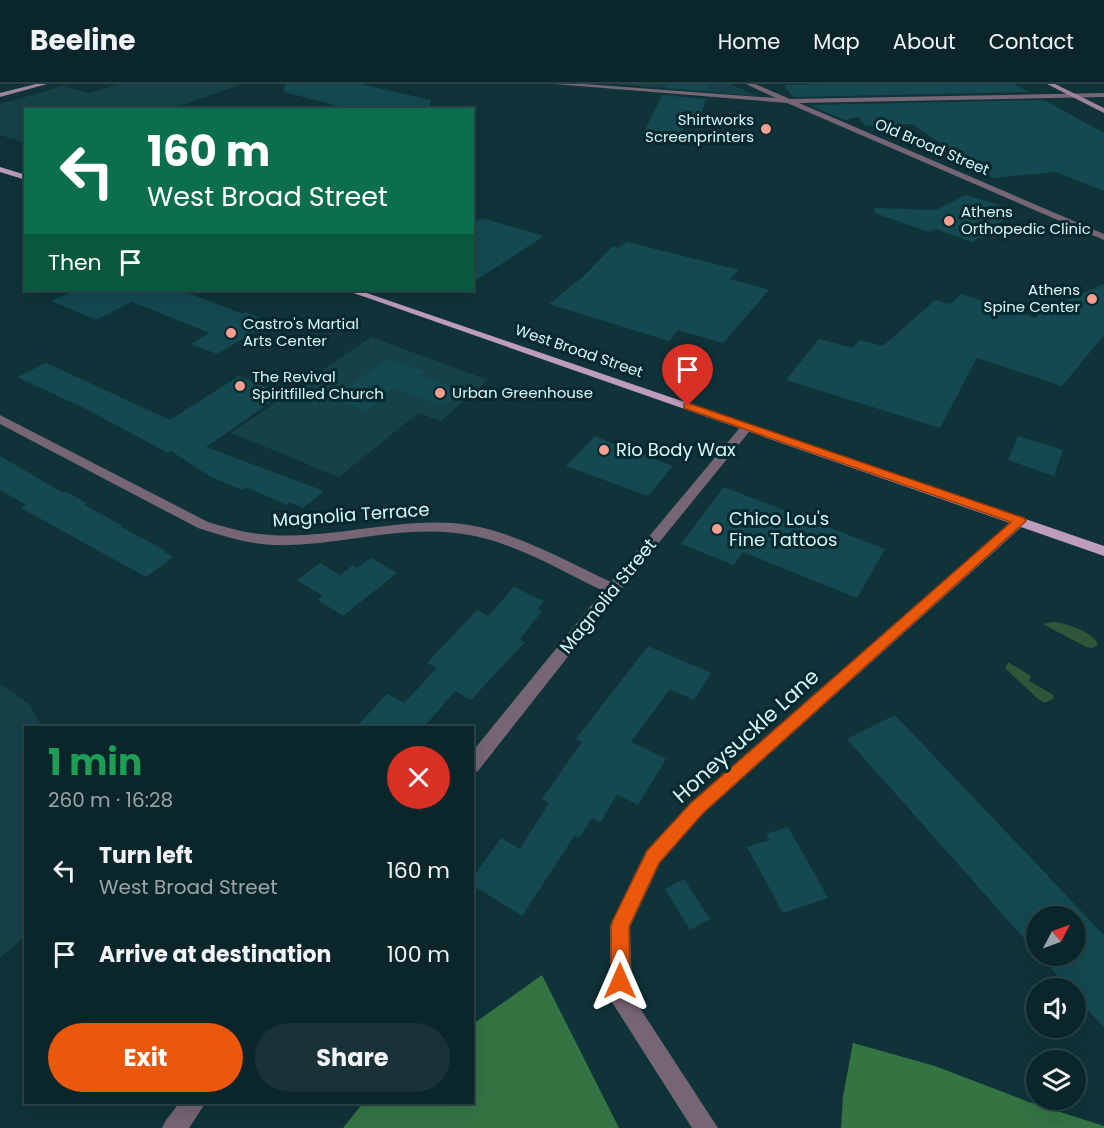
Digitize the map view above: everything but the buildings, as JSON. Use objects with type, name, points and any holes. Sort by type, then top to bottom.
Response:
[{"type":"main road","points":[[0,169],[24,177]]},
{"type":"main road","name":"West Broad Street","points":[[353,291],[1104,551]]},
{"type":"street","points":[[0,95],[44,84]]},
{"type":"street","points":[[557,84],[790,101],[1104,95]]},
{"type":"street","name":"Old Broad Street","points":[[749,84],[1104,237]]},
{"type":"street","points":[[1050,84],[1104,111]]},
{"type":"street","name":"Magnolia Terrace","points":[[0,419],[203,525],[231,534],[282,541],[401,529],[456,528],[500,539],[613,589]]},
{"type":"street","name":"Magnolia Street","points":[[474,763],[613,589],[747,427]]},
{"type":"street","name":"Honeysuckle Lane","points":[[706,1128],[621,999],[620,926],[653,857],[697,808],[1020,521]]},
{"type":"street","points":[[174,1128],[193,1104]]},
{"type":"shaded area","points":[[119,84],[242,84],[174,108],[24,108],[24,143],[0,135],[0,104],[63,86],[89,93]]},
{"type":"shaded area","points":[[616,84],[730,84],[757,96]]},
{"type":"shaded area","points":[[371,337],[488,380],[441,421],[418,413],[339,477],[231,433]]},
{"type":"shaded area","points":[[0,684],[29,704],[41,726],[24,726],[24,937],[0,958]]},
{"type":"green space","points":[[1052,622],[1078,629],[1091,636],[1098,644],[1093,648],[1086,647],[1043,624]]},
{"type":"green space","points":[[1008,662],[1031,676],[1029,681],[1052,694],[1054,698],[1045,703],[1038,699],[1005,668]]},
{"type":"green space","points":[[542,975],[619,1128],[343,1128],[362,1104],[474,1104],[474,1023]]},
{"type":"green space","points":[[853,1043],[935,1066],[1026,1101],[1026,1110],[1054,1110],[1104,1126],[1104,1128],[841,1128],[843,1096]]},
{"type":"place","name":"Shirtworks Screenprinters","points":[[766,129]]},
{"type":"place","name":"Athens Orthopedic Clinic","points":[[949,221]]},
{"type":"place","name":"Athens Spine Center","points":[[1092,299]]},
{"type":"place","name":"Castro's Martial Arts Center","points":[[231,333]]},
{"type":"place","name":"The Revival Spiritfilled Church","points":[[240,386]]},
{"type":"place","name":"Urban Greenhouse","points":[[440,393]]},
{"type":"place","name":"Rio Body Wax","points":[[604,450]]},
{"type":"place","name":"Chico Lou's Fine Tattoos","points":[[717,529]]},
{"type":"route","points":[[620,981],[620,926],[653,857],[697,808],[1020,521],[688,406]]}]
